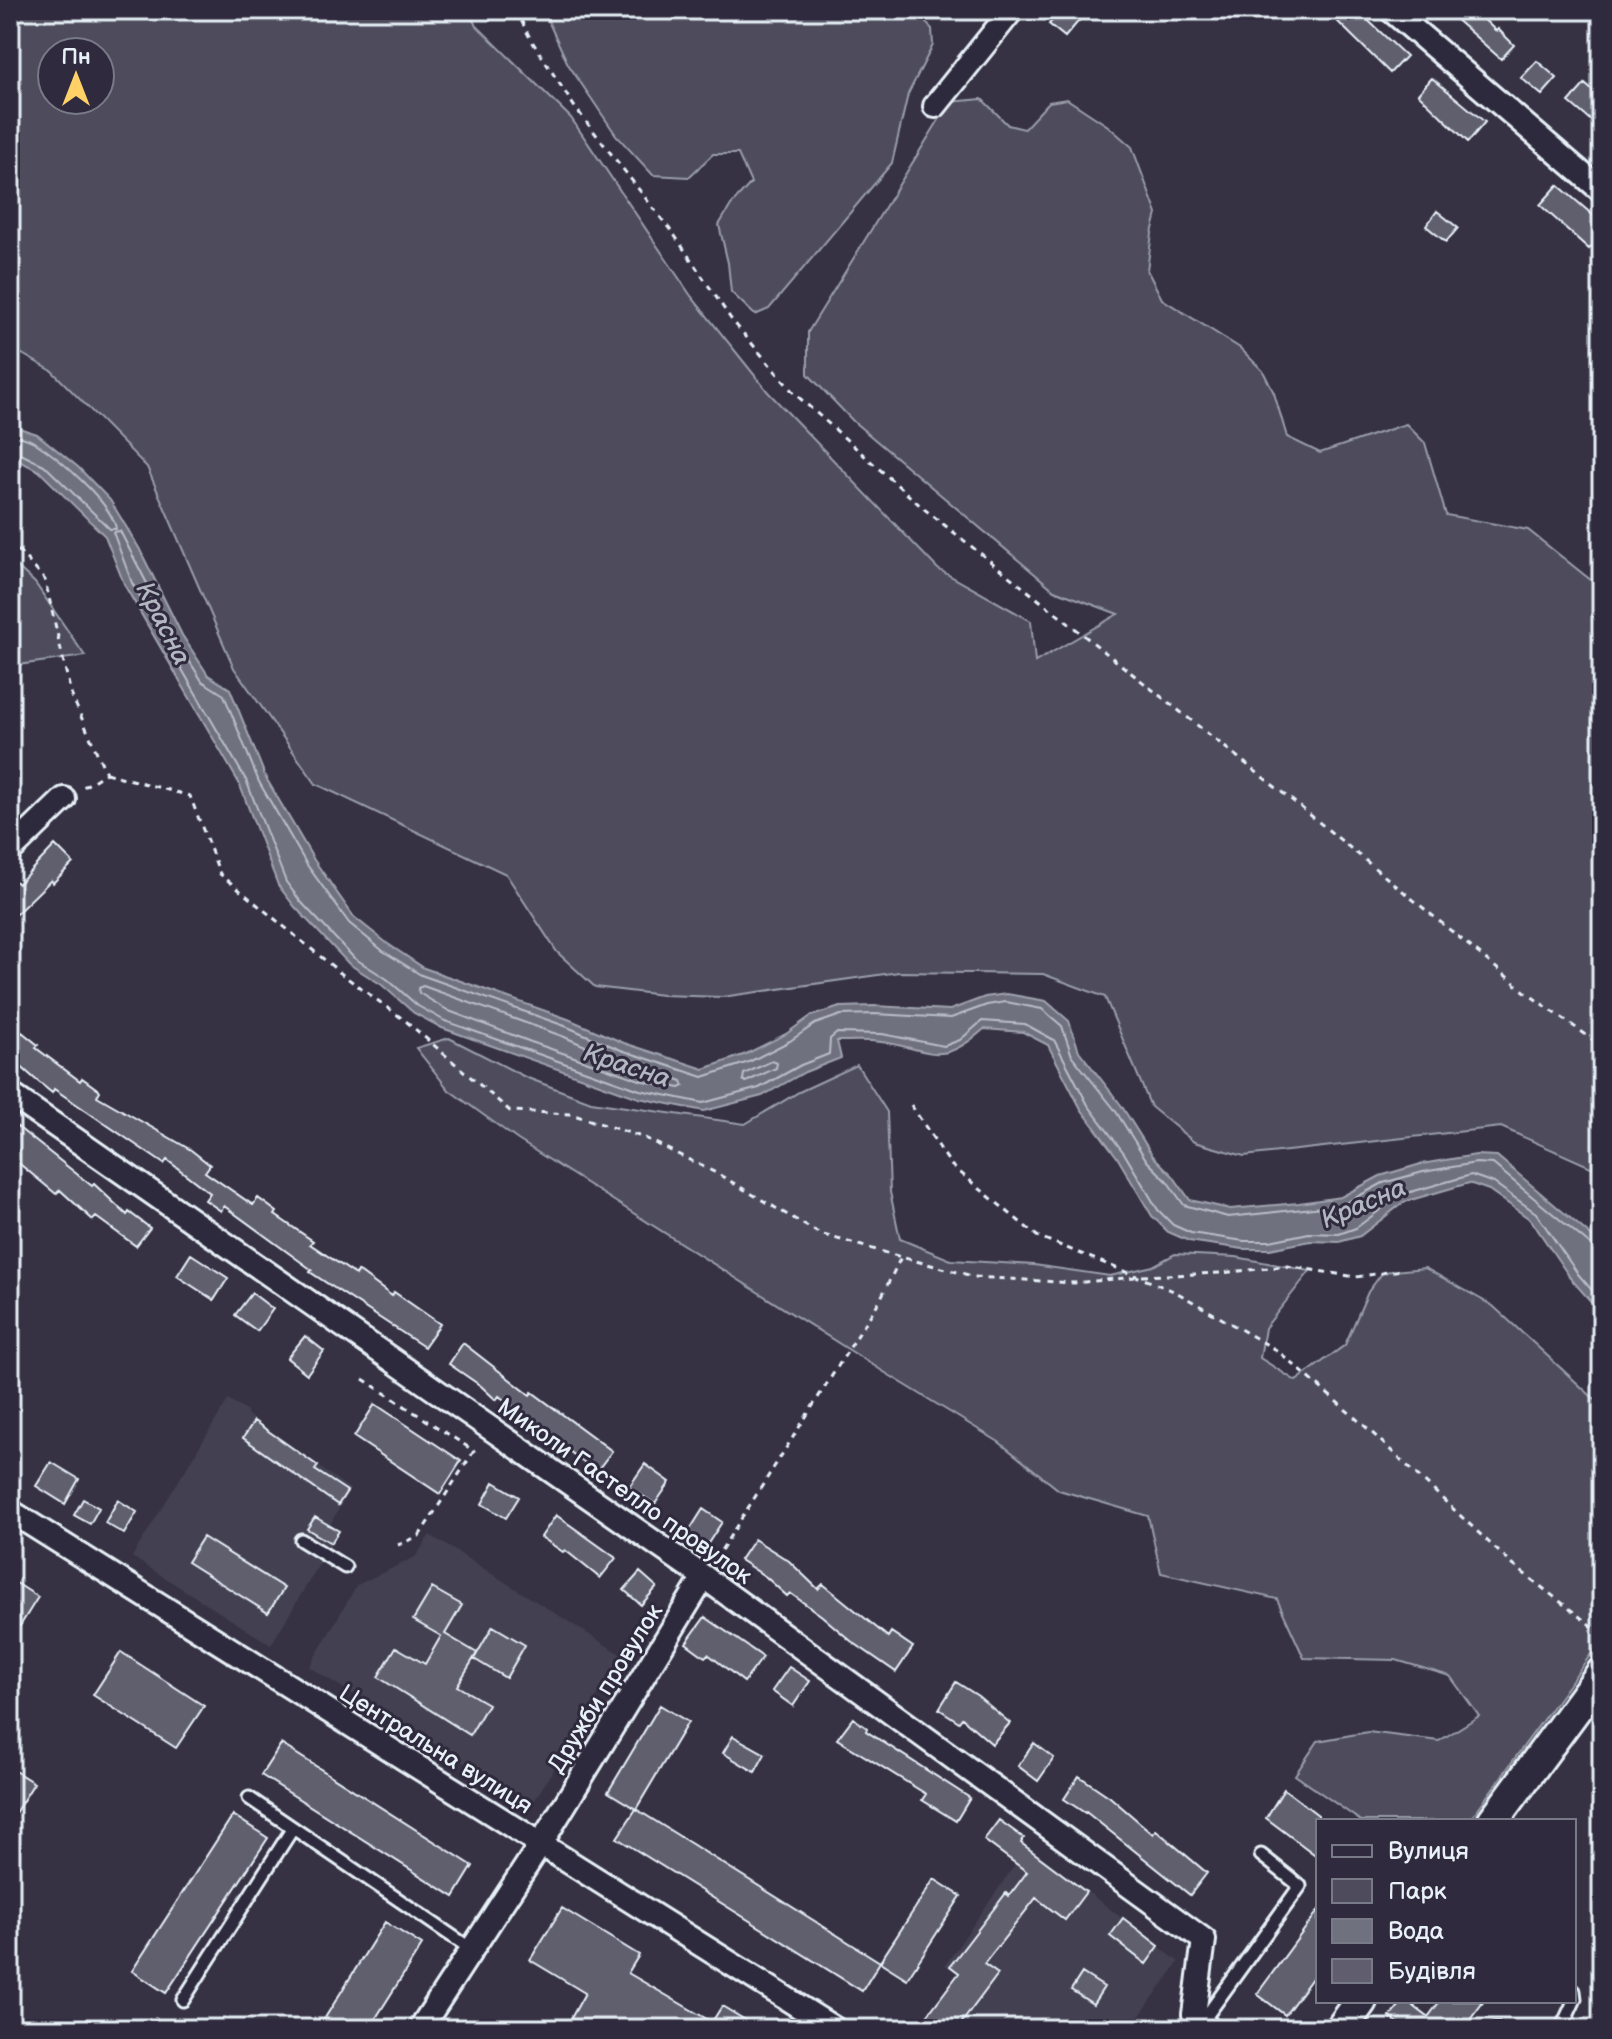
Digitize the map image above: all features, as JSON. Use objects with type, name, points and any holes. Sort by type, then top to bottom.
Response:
[{"type":"street","points":[[935,106],[1012,10]]},
{"type":"street","points":[[1391,10],[1602,191]]},
{"type":"street","points":[[10,851],[64,799]]},
{"type":"street","name":"Миколи Гастелло провулок","points":[[10,1094],[704,1577],[1204,1940],[1194,2014],[1206,2026]]},
{"type":"street","name":"Центральна вулиця","points":[[10,1511],[835,2029]]},
{"type":"street","name":"Дружби провулок","points":[[420,2029],[540,1845],[704,1577]]},
{"type":"street","points":[[1494,1819],[1602,1673]]},
{"type":"street","points":[[1341,2029],[1360,2003]]},
{"type":"lane","points":[[301,1540],[345,1567]]},
{"type":"lane","points":[[249,1798],[471,1949]]},
{"type":"lane","points":[[183,2000],[293,1828]]},
{"type":"lane","points":[[1206,2026],[1300,1886],[1261,1855]]},
{"type":"lane","points":[[1561,2029],[1573,2003]]},
{"type":"path","points":[[516,10],[530,38],[574,106],[675,236],[731,319],[793,392],[923,508],[1298,805],[1528,994],[1602,1046]]},
{"type":"path","points":[[10,541],[45,580],[71,694],[106,773]]},
{"type":"path","points":[[64,799],[106,773],[190,796],[220,874],[343,975],[407,1022],[510,1111],[571,1114],[645,1138],[718,1174],[820,1234],[976,1277],[1074,1283],[1287,1266],[1356,1277],[1401,1270]]},
{"type":"path","points":[[911,1105],[951,1165],[1037,1236],[1176,1292],[1278,1351],[1367,1428],[1513,1565],[1602,1634]]},
{"type":"path","points":[[704,1577],[880,1300],[901,1257]]},
{"type":"path","points":[[363,1379],[474,1451],[419,1536],[398,1545]]},
{"type":"shaded area","points":[[228,1400],[350,1489],[330,1525],[339,1531],[271,1645],[132,1557]]},
{"type":"shaded area","points":[[430,1535],[622,1655],[532,1805],[309,1667],[357,1585],[415,1557]]},
{"type":"shaded area","points":[[1028,1846],[1179,1962],[1130,2029],[917,2029],[958,1973],[945,1965]]},
{"type":"green space","points":[[10,10],[468,10],[475,24],[571,118],[691,296],[768,392],[938,569],[1031,621],[1035,662],[1118,614],[1054,590],[854,422],[808,374],[808,332],[950,102],[982,99],[1008,125],[1024,129],[1049,102],[1067,99],[1108,126],[1132,147],[1157,214],[1147,270],[1162,299],[1240,348],[1263,371],[1274,393],[1287,437],[1320,453],[1406,424],[1425,443],[1446,515],[1528,530],[1602,589],[1602,1172],[1501,1127],[1244,1156],[1194,1142],[1151,1107],[1105,997],[1043,974],[899,972],[722,997],[662,995],[595,987],[557,952],[506,874],[316,784],[234,668],[147,467],[52,371],[10,347]]},
{"type":"green space","points":[[543,10],[914,10],[932,29],[933,45],[908,94],[892,163],[769,309],[755,315],[731,292],[719,225],[731,205],[751,183],[738,154],[713,154],[689,177],[653,175],[616,135],[568,64]]},
{"type":"green space","points":[[10,560],[35,583],[85,656],[10,666]]},
{"type":"green space","points":[[449,1038],[525,1077],[591,1102],[745,1124],[799,1092],[857,1065],[887,1112],[890,1192],[900,1239],[951,1260],[1034,1265],[1110,1276],[1153,1266],[1175,1254],[1236,1257],[1310,1271],[1265,1328],[1260,1358],[1296,1381],[1345,1345],[1368,1292],[1383,1272],[1425,1268],[1493,1306],[1602,1406],[1602,1639],[1470,1819],[1358,1819],[1295,1775],[1318,1741],[1368,1732],[1439,1741],[1479,1716],[1450,1676],[1396,1660],[1304,1658],[1277,1599],[1161,1573],[1148,1516],[1059,1490],[999,1442],[518,1140],[449,1090],[416,1048]]},
{"type":"water","name":"Красна","points":[[10,425],[37,434],[78,467],[110,500],[139,548],[182,635],[208,675],[230,689],[266,778],[314,860],[354,917],[424,968],[568,1019],[624,1043],[704,1069],[746,1054],[786,1034],[811,1016],[840,1007],[950,1010],[985,997],[1007,994],[1046,1001],[1069,1021],[1079,1051],[1121,1105],[1153,1156],[1173,1176],[1190,1200],[1230,1209],[1341,1197],[1380,1176],[1421,1164],[1476,1155],[1497,1156],[1602,1245],[1602,1314],[1571,1279],[1531,1220],[1489,1190],[1469,1183],[1404,1202],[1360,1236],[1339,1242],[1310,1241],[1270,1249],[1243,1249],[1189,1241],[1168,1232],[1152,1216],[1117,1157],[1081,1109],[1048,1045],[1023,1032],[984,1029],[945,1053],[881,1042],[837,1041],[841,1058],[805,1072],[762,1096],[704,1111],[639,1098],[442,1028],[414,1013],[382,985],[349,964],[278,885],[239,783],[125,586],[105,536],[39,471],[10,456]]},
{"type":"building","points":[[1061,10],[1088,10],[1065,37],[1049,24]]},
{"type":"building","points":[[1326,10],[1357,10],[1406,56],[1390,73]]},
{"type":"building","points":[[1445,10],[1474,10],[1514,45],[1501,59]]},
{"type":"building","points":[[1537,61],[1557,78],[1542,95],[1521,78]]},
{"type":"building","points":[[1432,78],[1485,122],[1468,142],[1418,94]]},
{"type":"building","points":[[1585,84],[1602,99],[1602,130],[1569,102]]},
{"type":"building","points":[[1558,185],[1602,223],[1602,236],[1589,249],[1540,205]]},
{"type":"building","points":[[1437,211],[1458,228],[1446,242],[1426,226]]},
{"type":"building","points":[[55,845],[73,863],[10,920],[10,876],[18,884]]},
{"type":"building","points":[[22,1032],[38,1045],[36,1048],[80,1081],[82,1078],[100,1091],[97,1096],[191,1150],[210,1165],[205,1172],[253,1205],[258,1198],[277,1212],[275,1215],[313,1241],[310,1244],[356,1275],[358,1271],[392,1296],[394,1292],[440,1324],[424,1347],[310,1272],[312,1270],[224,1206],[221,1211],[205,1200],[210,1193],[167,1160],[164,1164],[54,1089],[52,1093],[10,1057],[10,1046]]},
{"type":"building","points":[[10,1121],[92,1186],[94,1184],[127,1215],[129,1212],[150,1228],[136,1246],[96,1217],[93,1220],[60,1190],[56,1194],[10,1156]]},
{"type":"building","points":[[191,1254],[228,1278],[214,1300],[177,1276]]},
{"type":"building","points":[[252,1293],[273,1309],[257,1331],[235,1315]]},
{"type":"building","points":[[305,1336],[324,1351],[307,1374],[287,1358]]},
{"type":"building","points":[[463,1343],[530,1395],[532,1392],[612,1451],[596,1472],[499,1396],[496,1400],[449,1364]]},
{"type":"building","points":[[375,1404],[461,1461],[440,1494],[354,1437]]},
{"type":"building","points":[[254,1421],[318,1466],[315,1470],[347,1491],[338,1505],[243,1438]]},
{"type":"building","points":[[51,1462],[79,1479],[65,1504],[36,1486]]},
{"type":"building","points":[[645,1464],[670,1482],[655,1504],[629,1487]]},
{"type":"building","points":[[494,1482],[519,1497],[506,1518],[482,1504]]},
{"type":"building","points":[[83,1499],[99,1508],[90,1524],[74,1515]]},
{"type":"building","points":[[118,1500],[137,1512],[124,1534],[105,1523]]},
{"type":"building","points":[[703,1509],[722,1522],[705,1548],[686,1536]]},
{"type":"building","points":[[556,1515],[616,1558],[600,1578],[565,1550],[563,1552],[541,1537]]},
{"type":"building","points":[[315,1517],[339,1531],[331,1543],[307,1529]]},
{"type":"building","points":[[203,1537],[284,1588],[268,1613],[187,1562]]},
{"type":"building","points":[[754,1539],[789,1561],[818,1589],[823,1584],[888,1637],[891,1632],[913,1647],[896,1672],[740,1560]]},
{"type":"building","points":[[640,1572],[657,1587],[641,1605],[624,1590]]},
{"type":"building","points":[[10,1579],[38,1597],[20,1626],[10,1620]]},
{"type":"building","points":[[432,1588],[462,1605],[445,1634],[477,1653],[457,1686],[488,1704],[470,1735],[378,1677],[396,1647],[425,1664],[441,1636],[413,1620]]},
{"type":"building","points":[[705,1617],[763,1657],[744,1682],[708,1654],[705,1657],[686,1643]]},
{"type":"building","points":[[493,1626],[525,1645],[506,1678],[474,1659]]},
{"type":"building","points":[[121,1652],[204,1706],[176,1748],[93,1695]]},
{"type":"building","points":[[789,1667],[810,1681],[793,1706],[772,1691]]},
{"type":"building","points":[[956,1682],[1010,1723],[992,1744],[962,1718],[959,1722],[939,1709]]},
{"type":"building","points":[[660,1705],[688,1722],[636,1809],[608,1792]]},
{"type":"building","points":[[853,1718],[867,1728],[866,1731],[970,1798],[956,1821],[922,1800],[926,1794],[837,1739]]},
{"type":"building","points":[[733,1736],[765,1754],[755,1772],[723,1753]]},
{"type":"building","points":[[1034,1743],[1054,1758],[1038,1781],[1018,1766]]},
{"type":"building","points":[[281,1744],[473,1866],[454,1897],[261,1775]]},
{"type":"building","points":[[10,1768],[34,1783],[10,1821]]},
{"type":"building","points":[[1079,1776],[1110,1797],[1153,1834],[1156,1830],[1207,1873],[1190,1895],[1086,1812],[1064,1799]]},
{"type":"building","points":[[1284,1789],[1318,1815],[1316,1856],[1266,1818]]},
{"type":"building","points":[[636,1809],[880,1962],[862,1991],[617,1838]]},
{"type":"building","points":[[233,1815],[268,1838],[166,1993],[132,1971]]},
{"type":"building","points":[[999,1820],[1024,1838],[1021,1843],[1086,1892],[1065,1920],[1036,1898],[984,1964],[998,1974],[957,2029],[917,2029],[959,1973],[950,1966],[1006,1893],[1009,1896],[1027,1872],[984,1840]]},
{"type":"building","points":[[934,1879],[961,1896],[907,1979],[880,1962]]},
{"type":"building","points":[[562,1908],[639,1955],[628,1973],[712,2022],[722,2006],[760,2029],[565,2029],[585,1993],[530,1960]]},
{"type":"building","points":[[1316,1914],[1316,1973],[1285,2015],[1257,1994]]},
{"type":"building","points":[[1123,1918],[1159,1946],[1146,1964],[1110,1936]]},
{"type":"building","points":[[385,1922],[422,1945],[369,2029],[318,2029]]},
{"type":"building","points":[[1082,1973],[1104,1987],[1093,2004],[1071,1990]]},
{"type":"building","points":[[1401,2003],[1410,2003],[1428,2017],[1438,2003],[1482,2003],[1463,2029],[1406,2029],[1390,2017]]}]
